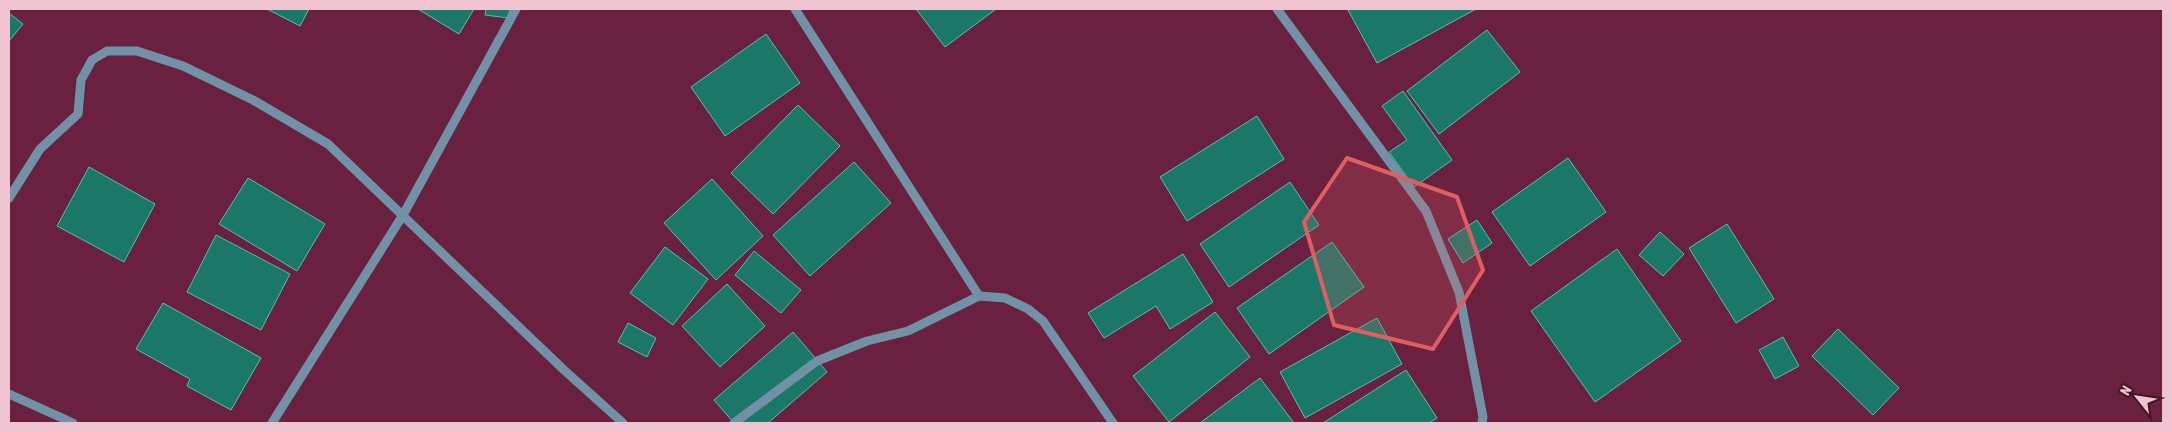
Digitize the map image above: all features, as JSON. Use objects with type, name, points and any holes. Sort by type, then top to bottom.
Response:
[{"type":"street","points":[[272,423],[403,215],[516,9]]},
{"type":"street","points":[[795,9],[979,296]]},
{"type":"street","points":[[1278,9],[1426,211],[1459,292],[1483,417],[1482,423]]},
{"type":"street","points":[[9,198],[40,149],[78,114],[81,80],[92,60],[107,51],[137,51],[183,66],[253,100],[328,144],[564,370],[624,423]]},
{"type":"street","points":[[734,423],[817,361],[867,341],[908,331],[979,296],[1005,298],[1028,309],[1043,321],[1113,423]]},
{"type":"street","points":[[9,394],[73,423]]},
{"type":"highlighted area","points":[[1347,158],[1457,197],[1483,270],[1433,349],[1334,325],[1304,222]]},
{"type":"building","points":[[267,9],[309,9],[300,26]]},
{"type":"building","points":[[418,9],[474,9],[459,34]]},
{"type":"building","points":[[486,9],[510,9],[508,18],[485,15]]},
{"type":"building","points":[[916,9],[996,9],[945,47]]},
{"type":"building","points":[[1476,9],[1377,63],[1348,10]]},
{"type":"building","points":[[9,13],[23,24],[9,41]]},
{"type":"building","points":[[1487,30],[1520,72],[1439,134],[1407,91]]},
{"type":"building","points":[[766,34],[800,83],[725,136],[691,87]]},
{"type":"building","points":[[1403,91],[1452,160],[1414,187],[1389,152],[1407,140],[1382,106]]},
{"type":"building","points":[[798,105],[840,146],[773,214],[731,173]]},
{"type":"building","points":[[1257,116],[1284,159],[1187,221],[1160,177]]},
{"type":"building","points":[[1568,158],[1606,212],[1530,266],[1492,212]]},
{"type":"building","points":[[854,162],[891,203],[810,276],[773,235]]},
{"type":"building","points":[[89,167],[155,204],[124,262],[57,226]]},
{"type":"building","points":[[248,178],[325,224],[297,271],[219,224]]},
{"type":"building","points":[[712,179],[763,236],[716,280],[664,223]]},
{"type":"building","points":[[1290,182],[1319,225],[1229,287],[1200,244]]},
{"type":"building","points":[[1477,220],[1492,243],[1463,263],[1448,239]]},
{"type":"building","points":[[1727,224],[1774,299],[1736,323],[1689,248]]},
{"type":"building","points":[[1660,232],[1684,254],[1663,276],[1639,255]]},
{"type":"building","points":[[216,235],[290,274],[261,330],[187,292]]},
{"type":"building","points":[[1332,242],[1364,287],[1269,354],[1237,308]]},
{"type":"building","points":[[665,247],[708,279],[673,325],[630,293]]},
{"type":"building","points":[[1617,249],[1681,341],[1595,402],[1531,311]]},
{"type":"building","points":[[754,251],[801,290],[781,313],[735,275]]},
{"type":"building","points":[[1183,254],[1213,302],[1170,329],[1156,306],[1104,338],[1088,313]]},
{"type":"building","points":[[727,284],[765,326],[720,367],[682,326]]},
{"type":"building","points":[[163,303],[261,358],[231,410],[187,386],[190,379],[136,349]]},
{"type":"building","points":[[1215,312],[1250,357],[1169,422],[1133,376]]},
{"type":"building","points":[[1377,318],[1402,364],[1305,418],[1280,372]]},
{"type":"building","points":[[628,323],[656,338],[647,357],[618,342]]},
{"type":"building","points":[[1838,329],[1899,388],[1873,415],[1812,356]]},
{"type":"building","points":[[793,332],[827,372],[768,423],[734,423],[714,400]]},
{"type":"building","points":[[1783,337],[1799,366],[1775,379],[1759,350]]},
{"type":"building","points":[[1406,370],[1437,418],[1429,423],[1323,423]]},
{"type":"building","points":[[1260,378],[1294,423],[1200,423]]}]
